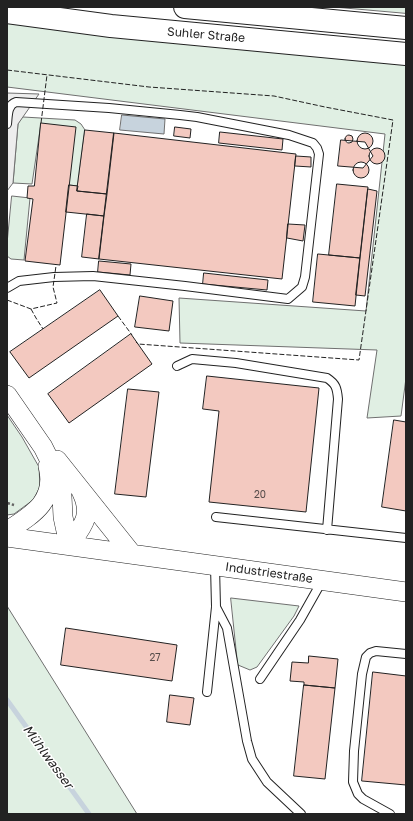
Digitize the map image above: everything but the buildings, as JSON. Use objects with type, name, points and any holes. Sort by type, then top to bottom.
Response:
[{"type":"main road","points":[[185,7],[406,28]]},
{"type":"main road","name":"Suhler Straße","points":[[7,12],[112,26],[406,54]]},
{"type":"street","points":[[7,395],[50,460],[58,479],[62,496],[65,530],[69,546]]},
{"type":"street","points":[[32,431],[132,554]]},
{"type":"street","points":[[7,531],[28,518],[36,510],[47,496],[49,488],[50,478],[47,462],[32,431]]},
{"type":"street","points":[[69,546],[87,516],[86,504],[81,491]]},
{"type":"street","name":"Industriestraße","points":[[7,537],[406,592]]},
{"type":"lane","points":[[7,124],[10,106],[12,103],[16,102],[180,114],[289,135],[313,143],[318,148],[319,154],[305,277],[302,287],[288,299],[93,276],[54,277],[19,281],[7,288]]},
{"type":"lane","points":[[177,366],[192,359],[236,363],[327,378],[333,382],[337,388],[338,399],[327,530]]},
{"type":"lane","points":[[216,517],[406,538]]},
{"type":"lane","points":[[207,692],[216,607],[215,566]]},
{"type":"lane","points":[[260,679],[300,620],[322,581]]},
{"type":"lane","points":[[216,607],[227,628],[247,741],[252,759],[267,782],[301,814]]},
{"type":"lane","points":[[390,814],[363,800],[358,794],[353,782],[354,751],[362,674],[366,657],[370,652],[376,651],[406,654]]},
{"type":"green space","points":[[334,7],[406,7],[406,13]]},
{"type":"green space","points":[[7,21],[406,60],[406,378],[401,416],[367,418],[377,350],[180,343],[179,298],[366,311],[385,134],[7,87]]},
{"type":"green space","points":[[23,117],[75,120],[81,124],[85,130],[78,186],[69,185],[41,123],[32,184],[13,183],[18,124]]},
{"type":"green space","points":[[12,196],[30,198],[24,260],[11,259],[7,256]]},
{"type":"green space","points":[[7,415],[22,437],[39,467],[40,487],[33,500],[14,514],[7,515]]},
{"type":"green space","points":[[231,598],[299,606],[294,616],[257,667],[250,670],[238,665]]},
{"type":"green space","points":[[7,606],[137,814],[7,814]]},
{"type":"shaded area","points":[[7,93],[39,94],[18,124],[13,183],[7,191]]},
{"type":"shaded area","points":[[122,115],[165,119],[164,134],[120,130]]},
{"type":"waterway","name":"Mühlwasser","points":[[7,700],[89,814]]},
{"type":"fence","points":[[7,70],[149,87],[274,96],[393,120],[359,360],[138,344],[136,342]]},
{"type":"fence","points":[[41,123],[47,75]]},
{"type":"fence","points":[[7,300],[31,309],[57,303],[53,287],[56,266]]},
{"type":"fence","points":[[31,309],[43,329]]},
{"type":"fence","points":[[118,316],[132,335]]}]
